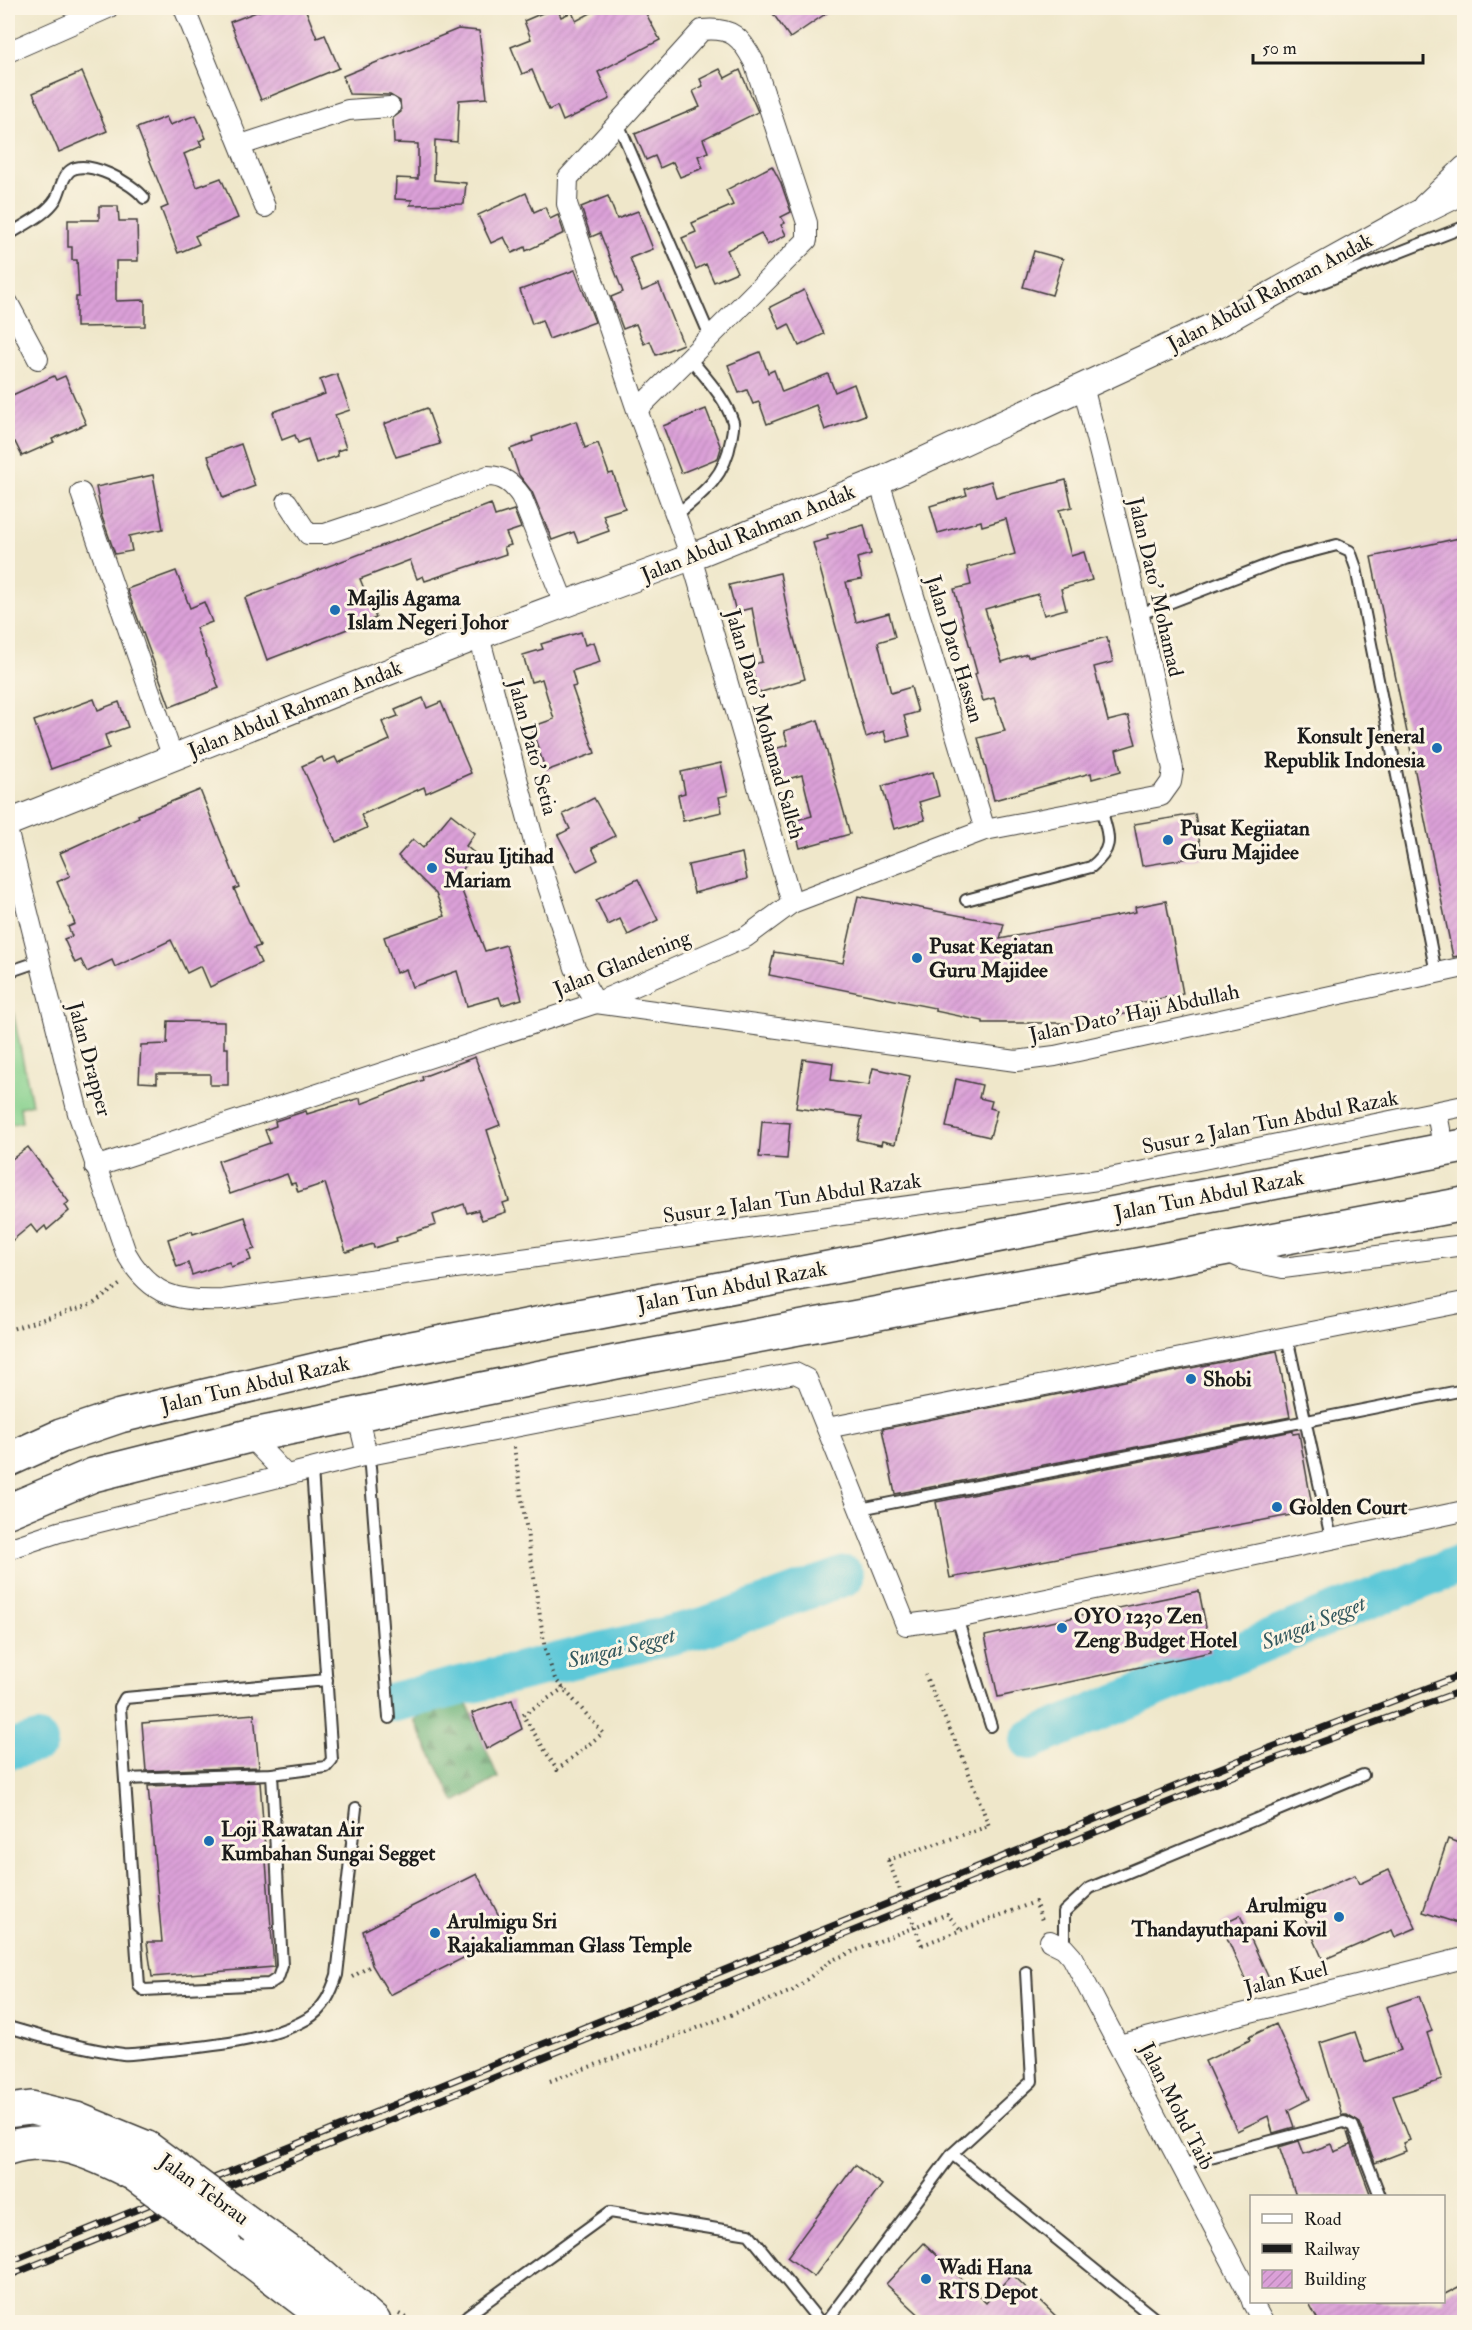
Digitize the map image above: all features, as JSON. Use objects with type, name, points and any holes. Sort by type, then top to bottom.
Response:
[{"type":"highway","name":"Jalan Tun Abdul Razak","points":[[8,1460],[61,1436],[120,1416],[386,1353],[1400,1158],[1452,1131]]},
{"type":"highway","points":[[8,1511],[93,1475],[249,1436],[615,1362],[1464,1204]]},
{"type":"highway","name":"Jalan Tebrau","points":[[8,2110],[31,2108],[76,2119],[141,2161],[255,2227],[317,2272],[374,2322]]},
{"type":"highway","name":"Jalan Tebrau","points":[[8,2148],[20,2143],[61,2144],[96,2155],[141,2161],[223,2239],[332,2322]]},
{"type":"street","points":[[8,52],[108,8]]},
{"type":"street","points":[[184,8],[265,207]]},
{"type":"street","name":"Jalan Dato' Mohamad Salleh","points":[[710,336],[807,240],[807,223],[754,62],[743,42],[729,31],[716,28],[702,30],[568,178],[567,204],[637,410],[691,557],[792,903]]},
{"type":"street","points":[[241,145],[348,110],[390,106]]},
{"type":"street","points":[[1411,217],[1464,166]]},
{"type":"street","name":"Jalan Abdul Rahman Andak","points":[[8,823],[479,636],[691,557],[879,481],[1222,322],[1411,217],[1464,191]]},
{"type":"street","points":[[1411,217],[1464,201]]},
{"type":"street","points":[[8,303],[38,359]]},
{"type":"street","points":[[637,410],[710,336]]},
{"type":"street","name":"Jalan Dato' Mohamad","points":[[1083,386],[1140,614],[1173,769],[1171,782],[1161,796]]},
{"type":"street","points":[[287,502],[308,534],[325,534],[488,476],[499,476],[514,485],[521,496],[564,603]]},
{"type":"street","name":"Jalan Dato Hassan","points":[[879,481],[985,830]]},
{"type":"street","points":[[81,493],[173,758]]},
{"type":"street","name":"Jalan Dato’ Setia","points":[[479,636],[537,853],[575,968],[596,1003]]},
{"type":"street","name":"Jalan Glandening","points":[[95,1167],[596,1003],[746,937],[792,903],[985,830],[1161,796]]},
{"type":"street","name":"Jalan Drapper","points":[[8,833],[78,1113],[95,1167],[126,1253],[137,1273],[152,1286]]},
{"type":"street","name":"Jalan Dato' Haji Abdullah","points":[[596,1003],[1016,1061],[1055,1056],[1464,967]]},
{"type":"street","name":"Susur 2 Jalan Tun Abdul Razak","points":[[152,1286],[175,1296],[196,1301],[247,1297],[1452,1131],[1464,1106]]},
{"type":"street","points":[[1220,1248],[1245,1260],[1283,1268],[1464,1245]]},
{"type":"street","points":[[826,1428],[1464,1302]]},
{"type":"street","points":[[8,1549],[59,1532],[367,1455],[786,1373],[795,1373],[807,1379],[906,1625],[957,1618],[1464,1511]]},
{"type":"street","points":[[357,1414],[367,1455]]},
{"type":"street","points":[[249,1436],[286,1475]]},
{"type":"street","name":"Jalan Mohd Taib","points":[[1057,1945],[1072,1957],[1250,2297]]},
{"type":"street","name":"Jalan Kuel","points":[[1119,2045],[1464,1958]]},
{"type":"street","name":"Jalan Mohd Taib","points":[[1253,2303],[1263,2322]]},
{"type":"lane","points":[[618,123],[710,336]]},
{"type":"lane","points":[[8,235],[40,215],[55,200],[68,171],[80,165],[93,167],[138,189],[144,198]]},
{"type":"lane","points":[[1222,322],[1464,227]]},
{"type":"lane","points":[[676,516],[719,477],[730,447],[734,424],[724,403],[689,357]]},
{"type":"lane","points":[[1140,614],[1283,559],[1337,545],[1350,551],[1356,568],[1436,973]]},
{"type":"lane","points":[[966,900],[1091,867],[1105,856],[1109,842],[1101,808]]},
{"type":"lane","points":[[8,972],[40,961]]},
{"type":"lane","points":[[1287,1337],[1331,1538]]},
{"type":"lane","points":[[860,1509],[1464,1390]]},
{"type":"lane","points":[[367,1455],[370,1467],[389,1718]]},
{"type":"lane","points":[[125,1779],[272,1774],[326,1767],[332,1760],[312,1469]]},
{"type":"lane","points":[[957,1618],[991,1726]]},
{"type":"lane","points":[[272,1774],[282,1966],[278,1978],[269,1984],[144,1990],[139,1986],[120,1707],[125,1698],[327,1680]]},
{"type":"lane","points":[[1057,1945],[1064,1912],[1090,1888],[1363,1775]]},
{"type":"lane","points":[[8,2027],[62,2043],[126,2054],[194,2048],[259,2037],[308,2019],[323,2007],[332,1991],[337,1975],[356,1808]]},
{"type":"lane","points":[[826,2322],[952,2154],[1032,2081],[1026,1972]]},
{"type":"lane","points":[[1180,2165],[1344,2122],[1353,2126],[1380,2195]]},
{"type":"lane","points":[[952,2154],[1159,2322]]},
{"type":"lane","points":[[461,2322],[610,2212],[749,2235],[820,2322]]},
{"type":"path","points":[[8,1330],[93,1304],[137,1273]]},
{"type":"path","points":[[513,1436],[545,1649],[555,1679],[564,1688],[603,1733],[557,1770],[523,1715],[564,1688]]},
{"type":"path","points":[[925,1675],[963,1758],[990,1826],[888,1860],[922,1945],[1035,1902],[1057,1945]]},
{"type":"path","points":[[550,2081],[679,2035],[792,1991],[832,1960],[947,1914],[962,1931]]},
{"type":"green space","points":[[8,998],[10,998],[32,1104],[20,1107],[22,1122],[8,1125]]},
{"type":"green space","points":[[462,1691],[498,1778],[455,1802],[414,1720]]},
{"type":"building","points":[[267,8],[305,8],[317,38],[325,35],[339,68],[261,100],[230,22]]},
{"type":"building","points":[[557,8],[561,17],[572,12],[576,21],[600,8],[643,8],[660,40],[598,72],[610,99],[563,121],[557,106],[549,110],[532,70],[522,74],[511,47],[531,39],[524,21]]},
{"type":"building","points":[[769,8],[834,8],[790,38]]},
{"type":"building","points":[[458,29],[479,31],[487,98],[459,100],[457,142],[435,140],[434,180],[466,183],[464,204],[410,205],[412,200],[395,199],[396,178],[418,179],[418,144],[394,143],[393,118],[401,112],[400,101],[390,95],[349,94],[343,76]]},
{"type":"building","points":[[720,69],[725,78],[740,70],[758,112],[703,139],[708,152],[698,156],[703,168],[680,177],[673,162],[660,168],[655,156],[646,160],[635,134],[700,107],[693,91],[703,86],[700,79]]},
{"type":"building","points":[[82,72],[107,131],[59,152],[33,93]]},
{"type":"building","points":[[196,115],[206,138],[199,141],[202,146],[184,154],[197,187],[221,178],[238,218],[195,236],[199,244],[178,253],[161,209],[168,206],[137,128],[166,117],[170,125]]},
{"type":"building","points":[[772,166],[781,183],[791,212],[781,217],[785,223],[781,225],[786,235],[767,245],[761,233],[727,250],[737,272],[714,282],[706,264],[696,269],[682,238],[696,232],[692,223],[733,205],[726,190]]},
{"type":"building","points":[[526,193],[534,212],[545,207],[550,219],[558,215],[564,233],[526,251],[525,247],[512,253],[504,237],[491,243],[478,215]]},
{"type":"building","points":[[608,196],[617,219],[638,211],[653,249],[630,258],[642,291],[659,284],[683,344],[656,355],[650,341],[644,344],[636,324],[623,329],[611,297],[623,292],[600,233],[591,237],[581,207]]},
{"type":"building","points":[[99,206],[118,206],[119,221],[137,221],[138,261],[116,261],[116,301],[145,300],[145,326],[76,327],[76,297],[79,297],[77,260],[72,260],[72,247],[68,247],[68,220],[99,220]]},
{"type":"building","points":[[1034,251],[1063,259],[1052,295],[1023,287]]},
{"type":"building","points":[[575,270],[595,322],[549,339],[542,320],[532,324],[520,290]]},
{"type":"building","points":[[804,290],[824,334],[799,346],[789,324],[780,329],[770,307]]},
{"type":"building","points":[[760,352],[768,373],[774,370],[782,392],[828,374],[835,392],[854,384],[865,415],[825,430],[816,405],[767,424],[759,402],[753,404],[747,390],[739,393],[728,365]]},
{"type":"building","points":[[337,374],[350,410],[335,415],[346,448],[337,451],[338,456],[316,463],[308,439],[298,443],[295,435],[282,440],[273,412],[325,394],[320,380]]},
{"type":"building","points":[[54,376],[56,380],[65,376],[86,424],[22,456],[15,442],[8,445],[8,397]]},
{"type":"building","points":[[427,408],[440,444],[396,457],[384,424]]},
{"type":"building","points":[[706,409],[721,448],[718,458],[681,473],[663,426]]},
{"type":"building","points":[[576,421],[585,448],[598,443],[609,474],[613,473],[625,508],[603,515],[609,531],[578,542],[574,532],[552,540],[532,492],[519,475],[510,449],[533,441],[532,437]]},
{"type":"building","points":[[241,444],[255,486],[223,498],[208,456]]},
{"type":"building","points":[[153,475],[163,529],[129,536],[132,551],[115,554],[102,517],[96,487]]},
{"type":"building","points":[[1066,480],[1072,507],[1059,510],[1071,556],[1084,552],[1092,580],[1061,589],[1066,609],[1044,615],[1038,594],[985,609],[1002,662],[1027,654],[1028,657],[1107,637],[1113,662],[1094,667],[1108,721],[1128,716],[1136,744],[1116,750],[1121,771],[1092,779],[1091,773],[994,800],[978,738],[1005,731],[994,698],[983,701],[954,589],[971,585],[967,567],[1015,554],[1006,519],[982,526],[981,521],[938,533],[930,506],[967,495],[965,489],[991,481],[996,498]]},
{"type":"building","points":[[491,504],[495,516],[514,510],[521,528],[506,533],[511,545],[504,547],[506,554],[425,581],[423,576],[417,579],[410,560],[360,579],[376,618],[267,660],[245,598]]},
{"type":"building","points":[[864,525],[871,554],[857,558],[862,579],[846,582],[856,622],[889,613],[895,637],[878,642],[891,693],[911,687],[918,712],[904,716],[910,736],[887,742],[884,731],[866,737],[813,543],[828,539],[827,535]]},
{"type":"building","name":"Konsult Jeneral Republik Indonesia","points":[[1464,537],[1464,955],[1453,957],[1371,557]]},
{"type":"building","points":[[176,571],[190,608],[204,602],[212,622],[196,628],[219,688],[170,707],[127,589]]},
{"type":"building","points":[[780,573],[789,620],[805,679],[758,693],[751,665],[762,662],[752,608],[736,612],[729,585]]},
{"type":"building","points":[[581,632],[585,645],[594,642],[600,662],[572,671],[576,686],[572,687],[595,753],[546,771],[531,727],[554,719],[542,679],[531,682],[523,655],[543,649],[541,644]]},
{"type":"building","points":[[423,698],[427,708],[441,702],[471,773],[426,793],[424,787],[361,815],[367,828],[336,842],[302,766],[322,757],[324,762],[335,757],[338,763],[390,740],[382,722],[398,716],[395,710]]},
{"type":"building","points":[[94,699],[98,710],[119,702],[128,727],[105,735],[109,748],[51,769],[34,721]]},
{"type":"building","points":[[818,720],[850,834],[800,848],[793,821],[812,816],[802,775],[781,781],[771,750],[788,745],[784,731]]},
{"type":"building","points":[[721,763],[728,795],[719,797],[722,812],[683,821],[678,795],[685,793],[681,772]]},
{"type":"building","points":[[933,772],[939,796],[919,802],[925,820],[894,829],[882,786]]},
{"type":"building","points":[[200,790],[239,887],[234,889],[260,946],[254,948],[261,963],[210,987],[201,966],[187,973],[171,940],[115,967],[112,960],[87,972],[81,960],[75,963],[64,939],[72,936],[68,927],[75,924],[57,882],[70,876],[60,853],[139,817],[138,815]]},
{"type":"building","points":[[594,798],[615,836],[592,848],[598,860],[577,871],[558,835],[570,829],[563,814]]},
{"type":"building","points":[[451,814],[475,833],[466,846],[474,853],[457,878],[485,951],[506,945],[522,999],[502,1005],[499,997],[467,1006],[457,971],[412,987],[406,969],[396,973],[384,937],[445,916],[436,894],[398,856],[413,839],[423,848]]},
{"type":"building","name":"Pusat Kegiiatan Guru Majidee","points":[[1195,814],[1202,856],[1142,866],[1134,824]]},
{"type":"building","points":[[742,853],[747,879],[694,893],[688,865]]},
{"type":"building","points":[[638,879],[658,920],[628,935],[620,919],[608,925],[596,900]]},
{"type":"building","name":"Pusat Kegiatan Guru Majidee","points":[[858,896],[1004,924],[1000,939],[1136,912],[1135,907],[1166,901],[1183,994],[1133,1004],[1134,1012],[1084,1023],[983,1023],[983,1021],[935,1011],[935,1008],[769,975],[774,952],[843,963]]},
{"type":"building","points":[[168,1021],[224,1022],[224,1048],[228,1048],[228,1085],[210,1085],[210,1074],[157,1074],[157,1083],[139,1082],[141,1045],[167,1044]]},
{"type":"building","points":[[475,1057],[500,1125],[487,1130],[509,1201],[503,1203],[506,1212],[482,1220],[478,1210],[467,1213],[464,1204],[433,1215],[436,1225],[396,1238],[397,1241],[374,1248],[373,1244],[346,1252],[325,1183],[298,1192],[295,1183],[291,1184],[287,1174],[230,1194],[218,1161],[270,1143],[265,1130],[276,1126],[275,1121],[360,1098],[361,1104]]},
{"type":"building","points":[[803,1059],[833,1063],[831,1080],[869,1085],[873,1068],[910,1076],[895,1144],[882,1141],[881,1145],[857,1140],[862,1117],[796,1108]]},
{"type":"building","points":[[956,1079],[982,1085],[979,1098],[992,1101],[990,1108],[997,1110],[990,1137],[946,1127]]},
{"type":"building","points":[[762,1121],[790,1123],[787,1159],[759,1157]]},
{"type":"building","points":[[28,1147],[69,1202],[65,1205],[69,1211],[47,1230],[45,1226],[37,1233],[31,1225],[8,1244],[8,1162]]},
{"type":"building","points":[[245,1217],[255,1249],[248,1251],[251,1260],[231,1267],[229,1262],[192,1275],[188,1263],[177,1267],[168,1239],[192,1231],[193,1234]]},
{"type":"building","points":[[1277,1351],[1290,1417],[895,1494],[882,1429]]},
{"type":"building","points":[[1293,1431],[1293,1434],[1299,1433],[1313,1511],[950,1578],[936,1502]]},
{"type":"building","points":[[1199,1591],[1211,1652],[998,1697],[985,1636]]},
{"type":"building","points":[[512,1700],[522,1729],[486,1749],[472,1713]]},
{"type":"building","points":[[254,1714],[259,1767],[146,1771],[142,1723]]},
{"type":"building","name":"Loji Rawatan Air Kumbahan Sungai Segget","points":[[260,1782],[274,1967],[152,1977],[147,1942],[162,1942],[148,1786]]},
{"type":"building","points":[[1448,1839],[1464,1845],[1464,1897],[1457,1923],[1423,1912]]},
{"type":"building","name":"Arulmigu Thandayuthapani Kovil","points":[[1389,1870],[1416,1928],[1395,1937],[1392,1930],[1323,1960],[1297,1900],[1355,1875],[1359,1884]]},
{"type":"building","name":"Arulmigu Sri Rajakaliamman Glass Temple","points":[[477,1874],[509,1935],[390,1995],[372,1965],[363,1931]]},
{"type":"building","name":"Arulmigu Thandayuthapani Kovil","points":[[1240,1915],[1270,1981],[1250,1990],[1221,1924]]},
{"type":"building","points":[[1419,1996],[1432,2031],[1427,2033],[1442,2080],[1393,2096],[1410,2140],[1403,2143],[1406,2151],[1375,2163],[1360,2123],[1347,2115],[1342,2115],[1320,2043],[1355,2032],[1365,2062],[1401,2050],[1386,2007]]},
{"type":"building","points":[[1276,2024],[1310,2099],[1288,2110],[1294,2127],[1273,2133],[1268,2116],[1237,2131],[1205,2061],[1250,2040],[1249,2037]]},
{"type":"building","points":[[1347,2132],[1371,2195],[1296,2195],[1279,2147],[1299,2141],[1304,2154],[1331,2144],[1334,2152],[1351,2145]]},
{"type":"building","points":[[855,2165],[882,2185],[814,2277],[787,2257]]},
{"type":"building","name":"Wadi Hana RTS Depot","points":[[924,2243],[986,2303],[1012,2274],[1062,2322],[927,2322],[886,2284]]},
{"type":"building","points":[[1464,2284],[1464,2322],[1319,2322],[1309,2303],[1445,2303],[1445,2294]]},
{"type":"waterway","name":"Sungai Segget","points":[[1030,1740],[1319,1619],[1464,1563]]},
{"type":"waterway","name":"Sungai Segget","points":[[394,1702],[704,1627],[845,1576]]},
{"type":"waterway","name":"Sungai Segget","points":[[8,1750],[38,1742]]},
{"type":"railway","points":[[8,2262],[1267,1749],[1464,1674]]},
{"type":"railway","points":[[8,2276],[1272,1760],[1464,1690]]},
{"type":"place","name":"Majlis Agama Islam Negeri Johor","points":[[335,610]]},
{"type":"place","name":"Konsult Jeneral Republik Indonesia","points":[[1437,748]]},
{"type":"place","name":"Pusat Kegiiatan Guru Majidee","points":[[1168,840]]},
{"type":"place","name":"Surau Ijtihad Mariam","points":[[432,868]]},
{"type":"place","name":"Pusat Kegiatan Guru Majidee","points":[[917,958]]},
{"type":"place","name":"Shobi","points":[[1191,1379]]},
{"type":"place","name":"Golden Court","points":[[1277,1507]]},
{"type":"place","name":"OYO 1230 Zen Zeng Budget Hotel","points":[[1062,1628]]},
{"type":"place","name":"Loji Rawatan Air Kumbahan Sungai Segget","points":[[209,1841]]},
{"type":"place","name":"Arulmigu Thandayuthapani Kovil","points":[[1339,1917]]},
{"type":"place","name":"Arulmigu Sri Rajakaliamman Glass Temple","points":[[435,1933]]},
{"type":"place","name":"Wadi Hana RTS Depot","points":[[926,2279]]}]
